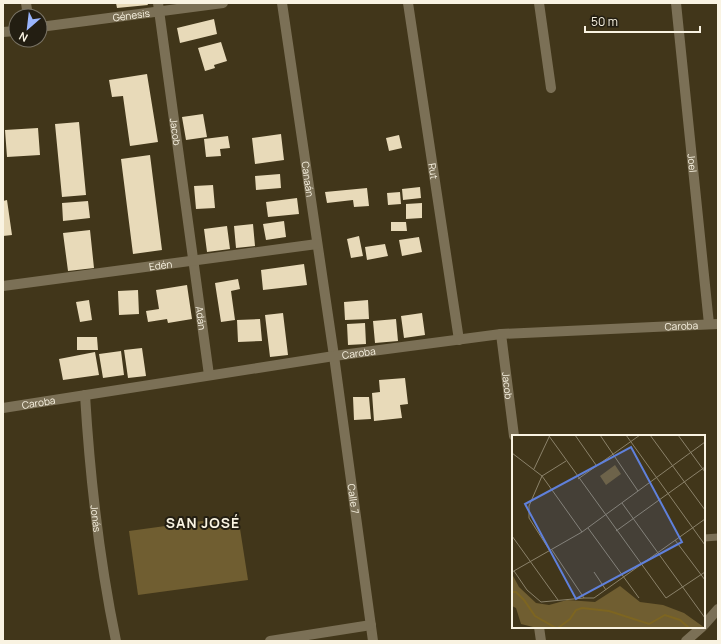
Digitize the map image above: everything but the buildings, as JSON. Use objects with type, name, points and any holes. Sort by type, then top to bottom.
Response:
[{"type":"street","name":"Génesis","points":[[48,27],[159,7],[223,3]]},
{"type":"street","name":"Canaán","points":[[282,3],[334,356]]},
{"type":"street","name":"Rut","points":[[408,3],[459,340]]},
{"type":"street","points":[[539,3],[551,88]]},
{"type":"street","name":"Joel","points":[[676,3],[713,324]]},
{"type":"street","name":"Jacob","points":[[159,7],[194,261]]},
{"type":"street","name":"Edén","points":[[3,286],[317,244]]},
{"type":"street","name":"Adán","points":[[194,261],[209,375]]},
{"type":"street","name":"Caroba","points":[[3,408],[334,356],[501,334],[713,324]]},
{"type":"street","name":"Jacob","points":[[501,334],[514,435]]},
{"type":"street","name":"Calle 7","points":[[334,356],[373,641]]},
{"type":"street","name":"Jonás","points":[[85,395],[88,456],[102,575],[116,641]]},
{"type":"street","points":[[705,624],[718,609]]},
{"type":"street","points":[[270,641],[371,625]]},
{"type":"street","points":[[540,628],[541,641]]},
{"type":"street","points":[[686,641],[701,628]]},
{"type":"lane","points":[[705,538],[718,537]]},
{"type":"shaded area","points":[[238,516],[248,580],[138,595],[129,531]]},
{"type":"district","name":"SAN JOSÉ","points":[[203,523]]}]
